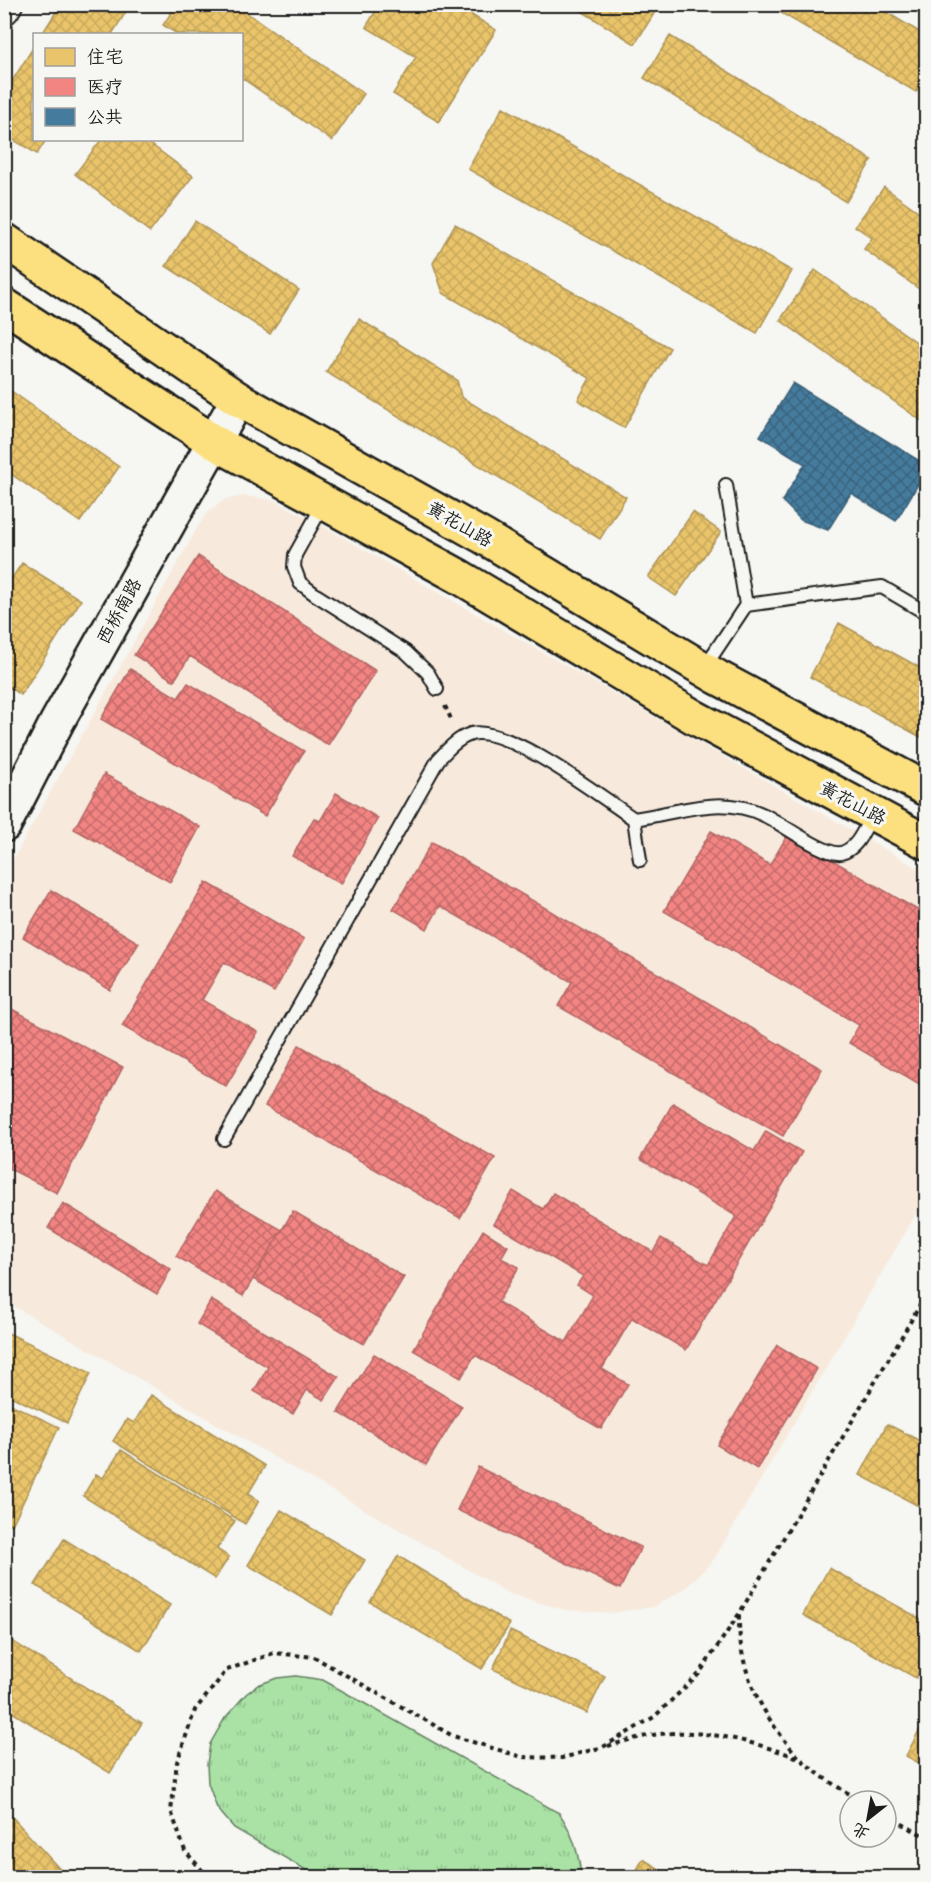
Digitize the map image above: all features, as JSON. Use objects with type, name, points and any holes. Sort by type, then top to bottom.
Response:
[{"type":"main road","name":"黄花山路","points":[[4,240],[238,399],[484,537],[703,669],[927,789]]},
{"type":"main road","name":"黄花山路","points":[[4,305],[214,442],[460,577],[694,717],[927,842]]},
{"type":"main road","name":"西桥南路","points":[[4,825],[57,722],[238,399]]},
{"type":"street","points":[[4,9],[7,4]]},
{"type":"lane","points":[[703,669],[746,605],[726,484]]},
{"type":"lane","points":[[325,502],[316,522],[295,555],[294,567],[300,583],[406,652],[428,673],[437,689]]},
{"type":"lane","points":[[746,605],[882,587],[927,613]]},
{"type":"lane","points":[[224,1139],[438,760],[460,740],[471,734],[485,733],[519,745],[634,819],[697,806],[734,806],[764,815],[827,851],[841,853],[853,846],[873,813]]},
{"type":"lane","points":[[634,819],[640,860]]},
{"type":"path","points":[[437,689],[460,740]]},
{"type":"path","points":[[603,1747],[654,1717],[699,1674],[739,1614],[927,1295]]},
{"type":"path","points":[[739,1614],[739,1640],[748,1676],[768,1719],[800,1759],[841,1789]]},
{"type":"path","points":[[209,1878],[185,1851],[171,1811],[177,1762],[195,1710],[227,1670],[274,1653],[315,1656],[453,1736],[522,1757],[562,1758],[654,1734],[692,1733],[724,1736],[770,1748],[800,1759]]},
{"type":"path","points":[[898,1821],[927,1837]]},
{"type":"shaded area","points":[[245,496],[273,500],[316,522],[926,873],[926,1197],[715,1558],[686,1588],[653,1607],[611,1613],[565,1610],[510,1594],[5,1301],[5,874],[196,530],[207,513],[225,499]]},
{"type":"green space","points":[[296,1676],[323,1680],[559,1813],[575,1844],[581,1877],[318,1877],[234,1828],[217,1808],[208,1783],[207,1764],[210,1744],[225,1718],[246,1694],[258,1685],[277,1678]]},
{"type":"building: 住宅","points":[[61,4],[131,4],[113,33],[43,33]]},
{"type":"building: 住宅","points":[[177,4],[234,4],[364,94],[332,141],[243,79],[243,33],[175,33],[163,25]]},
{"type":"building: 住宅","points":[[380,4],[454,4],[496,30],[439,122],[393,94],[416,57],[366,27]]},
{"type":"building: 住宅","points":[[570,4],[660,4],[635,44]]},
{"type":"building: 住宅","points":[[766,4],[873,4],[926,36],[926,75],[916,92]]},
{"type":"building: 住宅","points":[[670,36],[872,160],[846,202],[644,78]]},
{"type":"building: 住宅","points":[[33,48],[33,141],[45,141],[37,154],[4,134],[4,94]]},
{"type":"building: 住宅","points":[[503,107],[792,271],[757,333],[468,169]]},
{"type":"building: 住宅","points":[[100,141],[146,141],[193,176],[150,232],[75,174]]},
{"type":"building: 住宅","points":[[884,187],[926,217],[926,294],[864,249],[872,238],[855,226]]},
{"type":"building: 住宅","points":[[195,221],[299,290],[270,334],[166,266]]},
{"type":"building: 住宅","points":[[455,224],[670,348],[624,428],[578,400],[590,378],[443,293],[433,263]]},
{"type":"building: 住宅","points":[[815,270],[926,349],[926,424],[780,320]]},
{"type":"building: 住宅","points":[[359,319],[457,380],[461,397],[626,497],[600,539],[326,372]]},
{"type":"building: 住宅","points":[[4,386],[119,467],[80,522],[4,469]]},
{"type":"building: 住宅","points":[[693,512],[721,532],[676,596],[648,577]]},
{"type":"building: 住宅","points":[[22,563],[81,600],[21,695],[4,684],[4,590]]},
{"type":"building: 住宅","points":[[839,623],[926,671],[926,740],[810,677]]},
{"type":"building: 住宅","points":[[4,1331],[91,1373],[67,1423],[4,1393]]},
{"type":"building: 住宅","points":[[151,1395],[265,1466],[248,1494],[259,1501],[245,1524],[113,1441],[127,1419],[134,1423]]},
{"type":"building: 住宅","points":[[4,1401],[59,1427],[12,1525],[4,1521]]},
{"type":"building: 住宅","points":[[887,1424],[926,1444],[926,1510],[860,1475]]},
{"type":"building: 住宅","points":[[121,1450],[235,1521],[217,1549],[229,1557],[215,1579],[83,1496],[96,1474],[103,1478]]},
{"type":"building: 住宅","points":[[281,1510],[365,1560],[332,1615],[248,1565]]},
{"type":"building: 住宅","points":[[64,1539],[170,1605],[141,1651],[35,1585]]},
{"type":"building: 住宅","points":[[398,1556],[510,1624],[482,1669],[370,1602]]},
{"type":"building: 住宅","points":[[829,1568],[926,1622],[926,1659],[916,1678],[803,1615]]},
{"type":"building: 住宅","points":[[510,1631],[605,1676],[587,1713],[493,1669]]},
{"type":"building: 住宅","points":[[4,1636],[142,1723],[110,1773],[4,1707]]},
{"type":"building: 住宅","points":[[926,1717],[926,1767],[906,1756]]},
{"type":"building: 住宅","points":[[4,1808],[65,1875],[62,1878],[4,1878]]},
{"type":"building: 住宅","points":[[643,1859],[674,1878],[632,1878]]},
{"type":"building: 医疗","points":[[198,556],[376,671],[328,745],[190,656],[174,681],[134,655]]},
{"type":"building: 医疗","points":[[130,669],[178,698],[188,683],[304,751],[265,816],[101,719]]},
{"type":"building: 医疗","points":[[104,774],[200,827],[170,882],[74,829]]},
{"type":"building: 医疗","points":[[336,793],[378,818],[341,884],[292,856],[314,818],[320,821]]},
{"type":"building: 医疗","points":[[711,831],[770,865],[788,834],[926,915],[926,1076],[921,1085],[849,1043],[859,1025],[664,911]]},
{"type":"building: 医疗","points":[[432,842],[822,1069],[783,1136],[558,1006],[572,982],[440,906],[427,929],[393,909]]},
{"type":"building: 医疗","points":[[206,882],[304,939],[274,992],[224,962],[202,1000],[258,1032],[226,1086],[122,1026]]},
{"type":"building: 医疗","points":[[51,890],[139,943],[110,990],[23,937]]},
{"type":"building: 医疗","points":[[4,1005],[123,1067],[57,1193],[4,1166]]},
{"type":"building: 医疗","points":[[299,1045],[495,1158],[460,1218],[265,1106]]},
{"type":"building: 医疗","points":[[673,1103],[754,1151],[766,1131],[802,1152],[686,1350],[632,1318],[602,1369],[628,1384],[601,1429],[475,1355],[461,1378],[413,1350],[483,1230],[508,1246],[501,1258],[519,1267],[498,1302],[566,1342],[593,1295],[577,1285],[583,1276],[494,1224],[513,1191],[543,1209],[553,1193],[653,1252],[661,1238],[708,1265],[736,1216],[640,1159]]},
{"type":"building: 医疗","points":[[215,1191],[282,1230],[243,1296],[176,1256]]},
{"type":"building: 医疗","points":[[63,1203],[171,1269],[157,1294],[48,1228]]},
{"type":"building: 医疗","points":[[293,1211],[404,1277],[364,1344],[253,1279]]},
{"type":"building: 医疗","points":[[211,1300],[339,1377],[324,1400],[307,1390],[293,1414],[254,1391],[268,1367],[197,1324]]},
{"type":"building: 医疗","points":[[777,1345],[817,1369],[757,1469],[717,1445]]},
{"type":"building: 医疗","points":[[374,1354],[462,1406],[426,1465],[338,1412]]},
{"type":"building: 医疗","points":[[478,1467],[641,1547],[620,1589],[457,1510]]},
{"type":"building: 公共","points":[[793,383],[926,465],[926,471],[896,521],[851,493],[828,530],[801,520],[782,501],[805,464],[760,436]]}]
